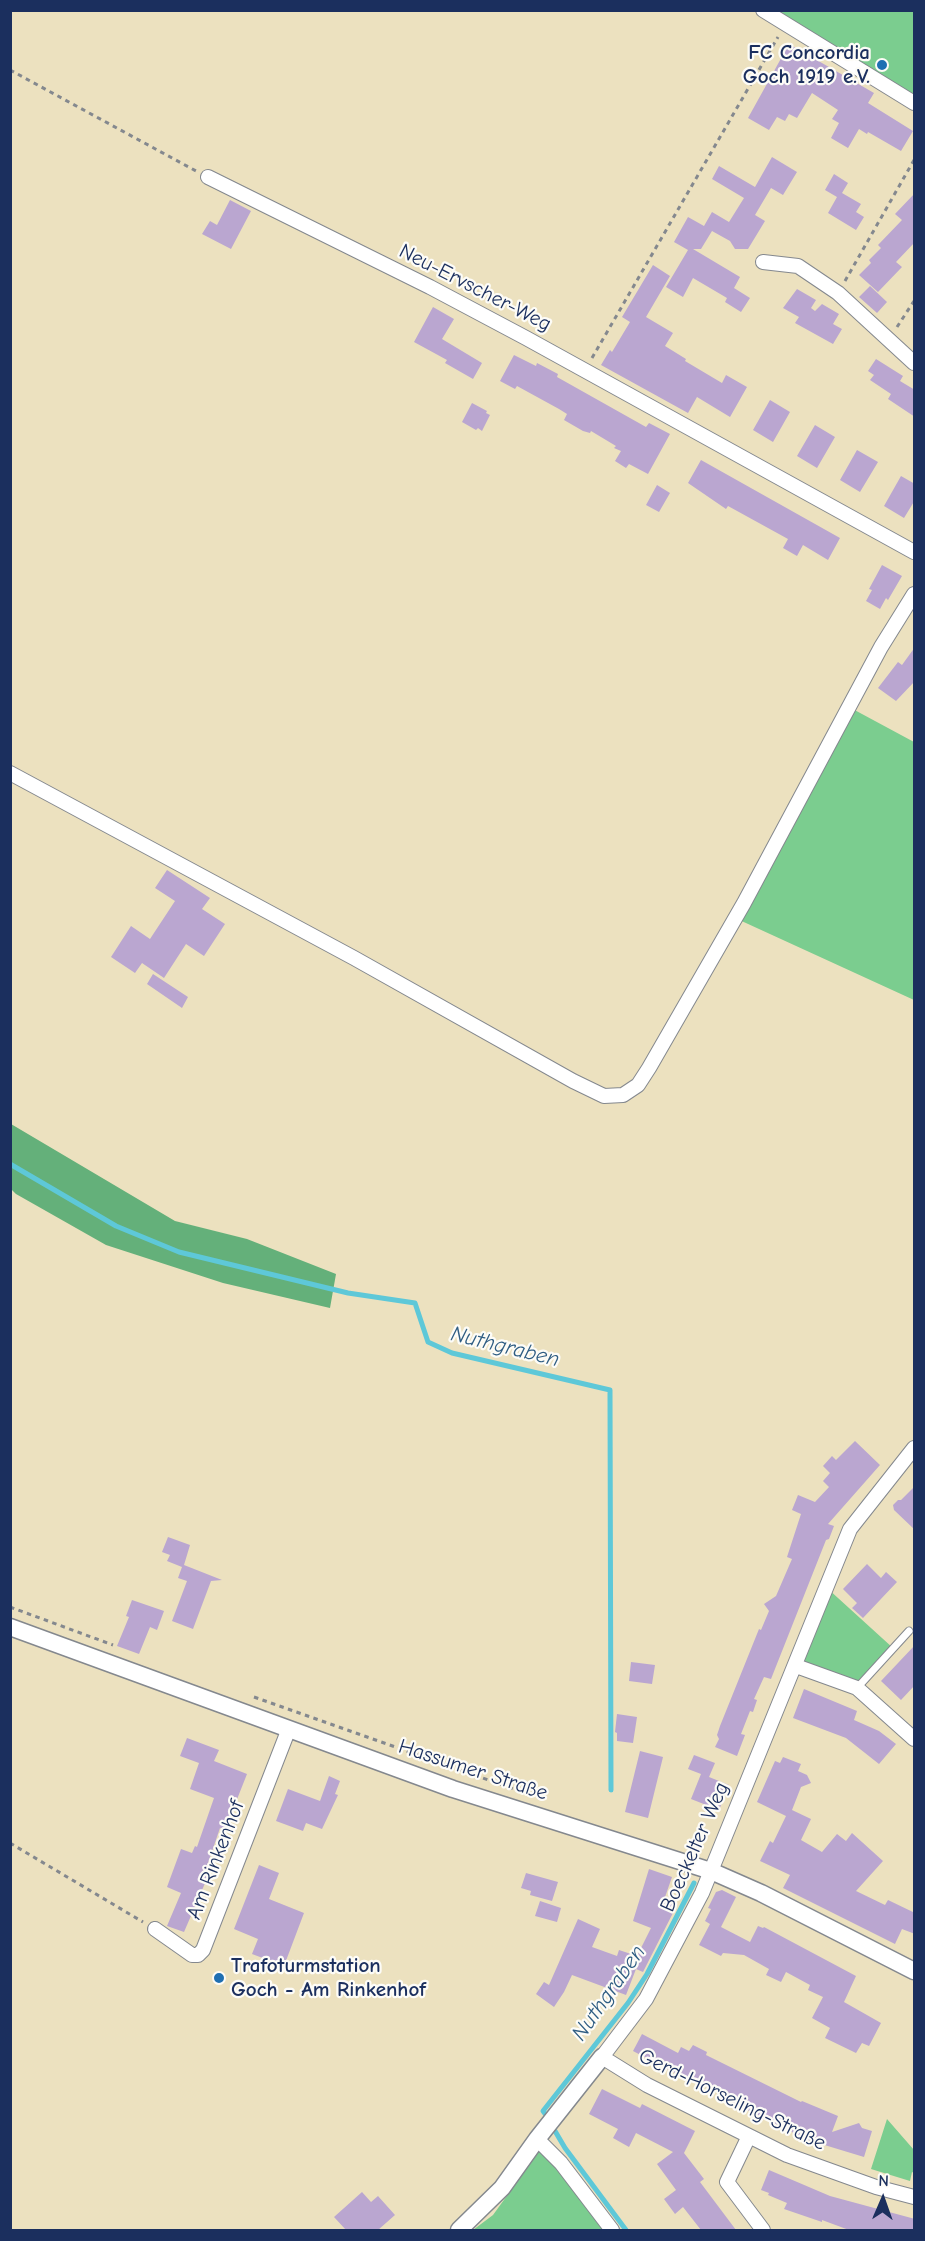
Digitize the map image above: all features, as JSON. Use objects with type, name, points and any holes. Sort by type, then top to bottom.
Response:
[{"type":"street","points":[[763,10],[785,26],[915,103]]},
{"type":"street","name":"Neu-Ervscher-Weg","points":[[208,177],[430,287],[915,552]]},
{"type":"street","points":[[763,262],[798,266],[838,293],[915,363]]},
{"type":"street","points":[[10,773],[354,958],[573,1082],[604,1095],[623,1095],[638,1085],[649,1068],[744,903],[881,647],[915,594]]},
{"type":"street","name":"Boeckelter Weg","points":[[459,2230],[502,2188],[537,2139],[646,1999],[702,1893],[850,1529],[914,1449]]},
{"type":"street","name":"Hassumer Straße","points":[[10,1627],[288,1731],[453,1789],[711,1871],[761,1893],[915,1971]]},
{"type":"street","points":[[796,1666],[857,1688],[915,1739]]},
{"type":"street","name":"Am Rinkenhof","points":[[155,1929],[192,1955],[198,1955],[203,1950],[288,1731]]},
{"type":"street","name":"Gerd-Horseling-Straße","points":[[602,2057],[647,2085],[787,2155],[876,2187],[915,2197]]},
{"type":"street","points":[[749,2136],[727,2182],[763,2230]]},
{"type":"street","points":[[537,2139],[561,2163],[612,2230]]},
{"type":"lane","points":[[857,1688],[909,1631]]},
{"type":"path","points":[[585,370],[785,26]]},
{"type":"path","points":[[10,70],[208,177]]},
{"type":"path","points":[[838,293],[915,160]]},
{"type":"path","points":[[889,338],[915,301]]},
{"type":"path","points":[[10,1843],[155,1929]]},
{"type":"green space","name":"FC Concordia Goch 1919 e.V.","points":[[763,11],[914,11],[914,103]]},
{"type":"green space","points":[[849,707],[914,742],[914,1000],[735,918]]},
{"type":"green space","points":[[11,1124],[175,1221],[247,1239],[336,1274],[330,1308],[223,1283],[106,1245],[16,1194],[11,1189]]},
{"type":"green space","points":[[827,1588],[893,1648],[857,1688],[796,1666]]},
{"type":"green space","points":[[887,2119],[914,2150],[914,2173],[912,2172],[910,2181],[871,2169]]},
{"type":"green space","points":[[542,2144],[612,2230],[473,2230],[493,2215],[538,2153]]},
{"type":"building","points":[[789,44],[874,93],[868,103],[913,131],[901,151],[859,129],[848,148],[831,138],[839,123],[832,119],[838,110],[812,93],[797,118],[789,114],[785,121],[777,117],[769,130],[748,118]]},
{"type":"building","points":[[772,157],[797,172],[783,195],[771,188],[755,215],[765,221],[748,249],[735,249],[730,241],[712,231],[701,249],[693,249],[740,277],[734,288],[750,298],[741,312],[725,302],[727,298],[693,278],[683,297],[666,287],[688,250],[674,242],[688,217],[704,226],[712,212],[729,222],[744,198],[712,179],[719,166],[755,187]]},
{"type":"building","points":[[834,174],[848,183],[842,193],[861,204],[856,212],[864,217],[856,230],[828,213],[837,197],[825,190]]},
{"type":"building","points":[[915,193],[915,242],[896,262],[902,267],[878,292],[859,275],[881,248],[878,245],[902,220],[895,214]]},
{"type":"building","points":[[230,200],[251,211],[231,249],[202,234],[210,221],[217,225]]},
{"type":"building","points":[[653,265],[670,276],[646,317],[673,333],[665,346],[686,359],[685,361],[722,383],[726,375],[747,387],[730,417],[697,397],[688,413],[601,365],[610,350],[612,352],[630,322],[622,317]]},
{"type":"building","points":[[870,286],[887,302],[877,313],[859,297]]},
{"type":"building","points":[[797,289],[816,300],[811,308],[815,311],[822,304],[839,314],[833,324],[842,329],[833,344],[795,323],[799,317],[783,308]]},
{"type":"building","points":[[433,307],[454,319],[442,339],[482,363],[473,379],[445,363],[447,360],[414,342]]},
{"type":"building","points":[[514,355],[558,374],[557,377],[646,427],[649,423],[670,434],[648,474],[629,464],[626,468],[615,461],[621,451],[614,448],[616,446],[591,431],[590,433],[583,431],[564,420],[567,414],[517,386],[515,389],[500,381]]},
{"type":"building","points":[[876,359],[903,376],[900,381],[915,390],[915,417],[888,399],[891,394],[870,380],[874,375],[868,371]]},
{"type":"building","points":[[770,400],[790,412],[773,442],[753,430]]},
{"type":"building","points":[[472,403],[490,415],[482,431],[462,422]]},
{"type":"building","points":[[815,425],[835,437],[817,468],[797,456]]},
{"type":"building","points":[[857,450],[878,462],[860,492],[840,480]]},
{"type":"building","points":[[701,460],[840,538],[828,560],[803,545],[797,556],[783,548],[788,539],[728,506],[726,509],[688,483]]},
{"type":"building","points":[[901,476],[915,484],[915,500],[904,518],[884,506]]},
{"type":"building","points":[[657,485],[670,493],[659,512],[646,505]]},
{"type":"building","points":[[882,565],[902,576],[880,609],[866,601],[872,590],[869,589]]},
{"type":"building","points":[[915,647],[915,681],[896,701],[878,688],[898,662],[902,665]]},
{"type":"building","points":[[167,870],[210,898],[202,909],[225,924],[204,956],[186,944],[164,978],[142,963],[135,973],[111,957],[131,926],[150,939],[175,901],[155,888]]},
{"type":"building","points":[[153,974],[188,997],[182,1008],[147,984]]},
{"type":"building","points":[[855,1441],[880,1465],[828,1524],[834,1526],[829,1539],[826,1540],[771,1679],[764,1677],[754,1699],[757,1700],[741,1734],[745,1735],[737,1756],[715,1747],[719,1739],[717,1735],[720,1726],[759,1629],[761,1630],[769,1611],[764,1604],[776,1596],[792,1559],[787,1557],[801,1514],[792,1510],[798,1495],[815,1502],[829,1487],[823,1481],[830,1473],[823,1466],[832,1456],[836,1460]]},
{"type":"building","points":[[915,1486],[915,1530],[894,1510],[893,1505]]},
{"type":"building","points":[[168,1537],[190,1545],[184,1565],[222,1580],[211,1581],[193,1629],[172,1621],[187,1581],[178,1578],[182,1567],[167,1561],[170,1555],[162,1552]]},
{"type":"building","points":[[867,1564],[881,1578],[886,1572],[897,1582],[863,1618],[852,1608],[857,1603],[843,1589]]},
{"type":"building","points":[[132,1600],[164,1611],[157,1630],[150,1627],[139,1654],[117,1646],[129,1617],[126,1616]]},
{"type":"building","points":[[915,1645],[915,1685],[901,1700],[881,1681]]},
{"type":"building","points":[[631,1662],[655,1665],[652,1684],[629,1681]]},
{"type":"building","points":[[804,1689],[857,1711],[854,1720],[879,1731],[896,1744],[879,1764],[846,1738],[793,1718]]},
{"type":"building","points":[[617,1714],[637,1717],[633,1743],[617,1741],[615,1732]]},
{"type":"building","points":[[187,1738],[219,1750],[214,1761],[247,1774],[228,1822],[224,1829],[220,1828],[205,1872],[209,1874],[184,1932],[167,1926],[181,1893],[167,1887],[181,1849],[192,1853],[195,1846],[197,1847],[214,1798],[190,1789],[199,1763],[180,1756]]},
{"type":"building","points":[[640,1751],[663,1757],[648,1818],[625,1812]]},
{"type":"building","points":[[694,1755],[715,1763],[709,1777],[729,1785],[719,1810],[691,1799],[701,1774],[688,1769]]},
{"type":"building","points":[[783,1757],[801,1764],[798,1771],[807,1775],[811,1783],[801,1787],[792,1810],[811,1819],[801,1840],[822,1852],[837,1834],[846,1841],[852,1833],[883,1861],[856,1891],[885,1905],[888,1900],[915,1913],[915,1934],[902,1929],[895,1944],[783,1888],[790,1875],[760,1861],[770,1841],[773,1843],[786,1816],[757,1802],[775,1761],[780,1763]]},
{"type":"building","points":[[329,1776],[340,1781],[335,1794],[338,1795],[322,1829],[306,1823],[303,1831],[276,1821],[288,1789],[320,1801]]},
{"type":"building","points":[[259,1865],[279,1873],[269,1899],[304,1913],[284,1966],[252,1954],[258,1939],[234,1929]]},
{"type":"building","points":[[649,1869],[672,1877],[664,1900],[677,1905],[643,1972],[636,1969],[626,1995],[572,1975],[554,2007],[536,1994],[544,1982],[549,1985],[578,1919],[600,1929],[592,1947],[617,1956],[619,1950],[637,1956],[651,1928],[633,1921]]},
{"type":"building","points":[[526,1873],[558,1882],[552,1901],[530,1895],[531,1891],[521,1888]]},
{"type":"building","points":[[722,1890],[736,1897],[721,1927],[750,1942],[758,1926],[764,1927],[856,1976],[844,2002],[881,2023],[869,2046],[862,2043],[856,2053],[825,2038],[830,2028],[812,2018],[823,1997],[808,1990],[810,1985],[786,1972],[781,1982],[766,1975],[769,1969],[744,1955],[723,1953],[721,1956],[699,1945],[710,1924],[705,1921],[711,1909],[708,1908],[716,1892]]},
{"type":"building","points":[[540,1901],[561,1908],[557,1922],[535,1916]]},
{"type":"building","points":[[642,2034],[678,2053],[681,2047],[689,2051],[693,2045],[707,2052],[706,2055],[801,2102],[838,2116],[832,2132],[859,2123],[862,2128],[872,2131],[864,2157],[808,2140],[717,2095],[719,2092],[694,2079],[692,2082],[633,2051]]},
{"type":"building","points":[[602,2089],[640,2108],[642,2104],[695,2131],[684,2153],[704,2179],[700,2182],[736,2230],[701,2230],[683,2207],[675,2214],[664,2199],[676,2190],[657,2164],[673,2152],[636,2133],[629,2147],[613,2138],[618,2129],[589,2114]]},
{"type":"building","points":[[769,2170],[830,2196],[915,2219],[915,2230],[849,2230],[784,2209],[787,2203],[761,2190]]},
{"type":"building","points":[[362,2192],[371,2202],[378,2196],[395,2215],[378,2230],[346,2230],[334,2217]]},
{"type":"waterway","name":"Nuthgraben","points":[[10,1164],[116,1226],[179,1252],[348,1293],[415,1303],[428,1342],[452,1353],[610,1390],[611,1790]]},
{"type":"waterway","name":"Nuthgraben","points":[[546,2115],[543,2111],[628,2003],[647,1974],[694,1883]]},
{"type":"waterway","name":"Nuthgraben","points":[[555,2131],[626,2230]]},
{"type":"place","name":"FC Concordia Goch 1919 e.V.","points":[[882,65]]},
{"type":"place","name":"Trafoturmstation Goch - Am Rinkenhof","points":[[219,1978]]}]
